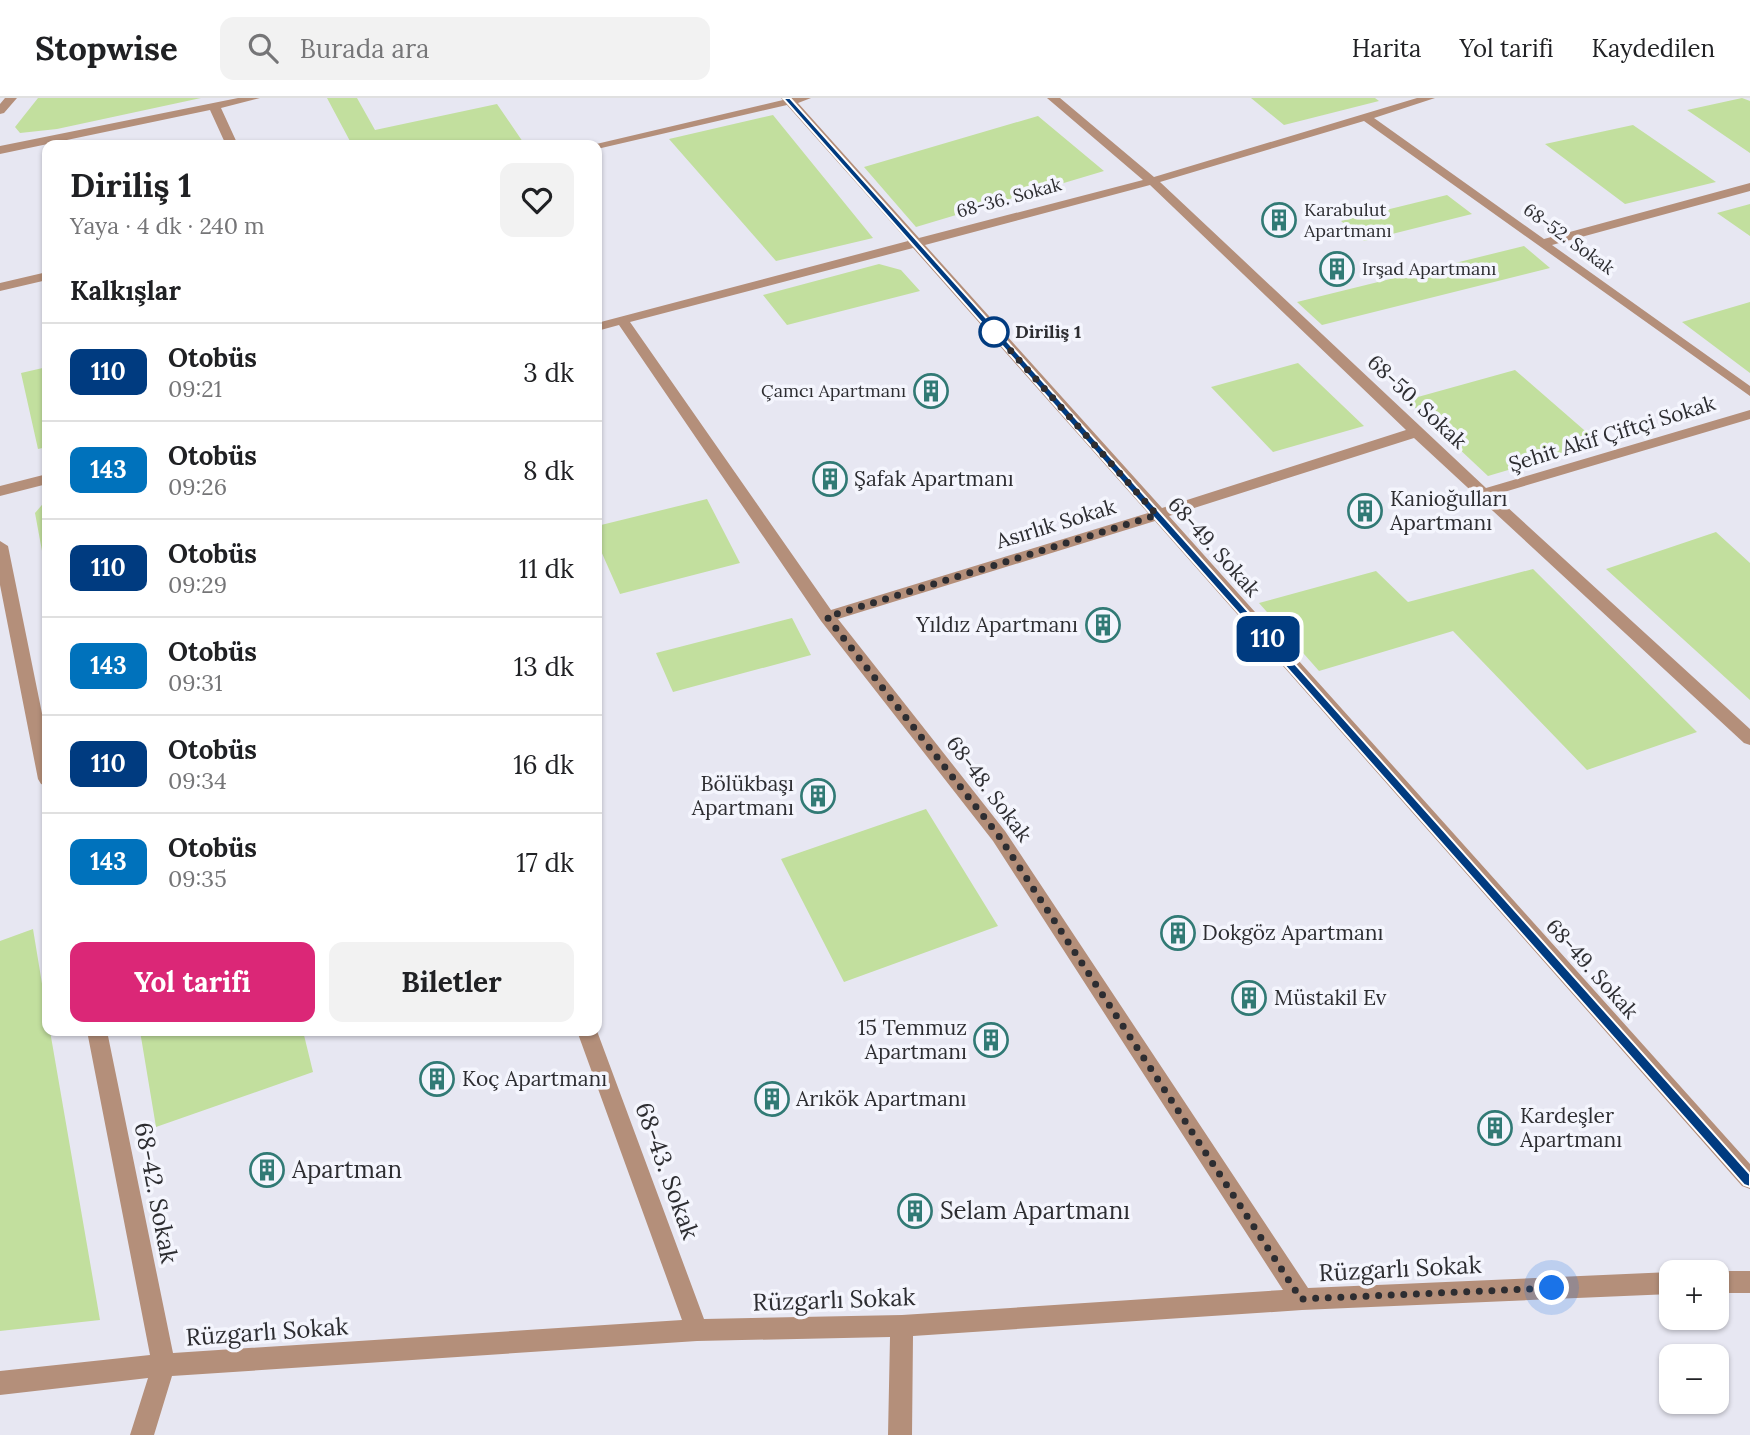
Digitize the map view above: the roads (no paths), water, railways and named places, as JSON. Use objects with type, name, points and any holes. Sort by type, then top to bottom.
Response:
[{"type":"street","points":[[0,111],[11,98]]},
{"type":"street","points":[[49,140],[254,98]]},
{"type":"street","name":"68-50. Sokak","points":[[1053,98],[1152,181],[1416,432],[1750,739]]},
{"type":"street","name":"68-36. Sokak","points":[[602,326],[1152,181],[1429,98]]},
{"type":"street","points":[[602,145],[794,99]]},
{"type":"street","name":"68-49. Sokak","points":[[794,99],[914,243],[1750,1180]]},
{"type":"street","points":[[214,106],[230,140]]},
{"type":"street","name":"68-52. Sokak","points":[[1365,117],[1750,392]]},
{"type":"street","points":[[0,150],[42,141]]},
{"type":"street","points":[[1545,243],[1750,187]]},
{"type":"street","points":[[0,287],[42,277]]},
{"type":"street","name":"68-48. Sokak","points":[[622,320],[827,617],[999,836],[1301,1299]]},
{"type":"street","name":"Şehit Akif Çiftçi Sokak","points":[[1485,493],[1750,414]]},
{"type":"street","name":"Asırlık Sokak","points":[[827,617],[1416,432]]},
{"type":"street","points":[[0,491],[42,480]]},
{"type":"street","points":[[0,546],[42,754]]},
{"type":"street","name":"68-42. Sokak","points":[[98,1036],[164,1365]]},
{"type":"street","name":"68-43. Sokak","points":[[589,1036],[697,1330]]},
{"type":"street","points":[[1729,1282],[1750,1282]]},
{"type":"street","name":"Rüzgarlı Sokak","points":[[0,1384],[164,1365],[697,1330],[902,1326],[1301,1299],[1659,1284]]},
{"type":"street","points":[[900,1435],[902,1326]]},
{"type":"street","points":[[142,1435],[164,1365]]},
{"type":"place","name":"Karabulut Apartmanı","points":[[1279,220]]},
{"type":"place","name":"Irşad Apartmanı","points":[[1337,269]]},
{"type":"place","name":"Diriliş 1","points":[[994,332]]},
{"type":"place","name":"Çamcı Apartmanı","points":[[931,391]]},
{"type":"place","name":"Şafak Apartmanı","points":[[830,479]]},
{"type":"place","name":"Kanioğulları Apartmanı","points":[[1365,511]]},
{"type":"place","name":"Yıldız Apartmanı","points":[[1103,625]]},
{"type":"place","name":"Bölükbaşı Apartmanı","points":[[818,796]]},
{"type":"place","name":"Dokgöz Apartmanı","points":[[1178,933]]},
{"type":"place","name":"Müstakil Ev","points":[[1249,998]]},
{"type":"place","name":"15 Temmuz Apartmanı","points":[[991,1040]]},
{"type":"place","name":"Koç Apartmanı","points":[[437,1079]]},
{"type":"place","name":"Arıkök Apartmanı","points":[[772,1099]]},
{"type":"place","name":"Kardeşler Apartmanı","points":[[1495,1128]]},
{"type":"place","name":"Apartman","points":[[267,1170]]},
{"type":"place","name":"Selam Apartmanı","points":[[915,1211]]}]
